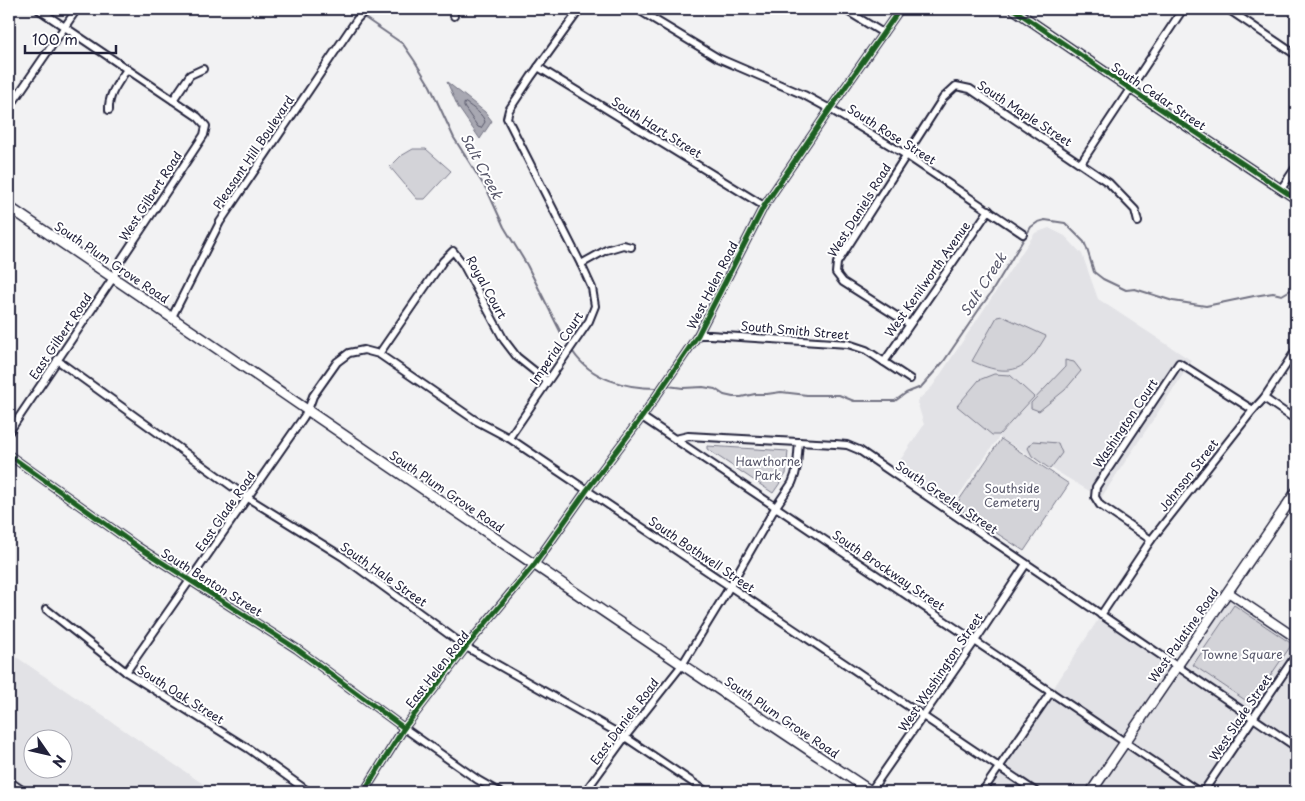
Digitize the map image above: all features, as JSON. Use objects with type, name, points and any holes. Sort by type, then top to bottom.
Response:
[{"type":"main road","name":"South Plum Grove Road","points":[[9,207],[871,792]]},
{"type":"main road","name":"West Palatine Road","points":[[1091,792],[1296,492]]},
{"type":"street","points":[[38,9],[173,100],[190,75],[203,69]]},
{"type":"street","points":[[9,108],[77,9]]},
{"type":"street","name":"Pleasant Hill Boulevard","points":[[172,318],[220,222],[357,19],[367,9]]},
{"type":"street","points":[[538,67],[580,9]]},
{"type":"street","name":"South Rose Street","points":[[637,9],[718,58],[804,95],[830,109],[906,155],[1023,234]]},
{"type":"street","points":[[844,9],[884,33]]},
{"type":"street","name":"West Helen Road","points":[[534,565],[586,490],[642,417],[698,335],[764,206],[900,9]]},
{"type":"street","name":"South Cedar Street","points":[[1012,9],[1296,199]]},
{"type":"street","points":[[1081,163],[1183,9]]},
{"type":"street","points":[[1228,9],[1296,54]]},
{"type":"street","name":"Imperial Court","points":[[509,438],[589,321],[596,306],[592,288],[507,118],[509,110],[538,67]]},
{"type":"street","name":"South Hart Street","points":[[538,67],[764,206]]},
{"type":"street","points":[[109,110],[110,95],[128,69]]},
{"type":"street","name":"West Daniels Road","points":[[909,324],[843,282],[836,274],[837,263],[943,98],[956,86]]},
{"type":"street","name":"South Maple Street","points":[[956,86],[970,89],[1109,183],[1135,210],[1138,222]]},
{"type":"street","name":"West Gilbert Road","points":[[113,278],[121,260],[204,134],[206,126],[198,117],[173,100]]},
{"type":"street","points":[[1281,189],[1296,167]]},
{"type":"street","name":"West Kenilworth Avenue","points":[[884,362],[989,210]]},
{"type":"street","points":[[580,264],[606,250],[623,245],[631,247]]},
{"type":"street","name":"Royal Court","points":[[379,354],[443,261],[453,251],[463,264],[504,340],[517,357],[547,381]]},
{"type":"street","name":"East Gilbert Road","points":[[9,431],[113,278]]},
{"type":"street","name":"South Smith Street","points":[[698,335],[848,344],[866,350],[910,379]]},
{"type":"street","name":"South Bothwell Street","points":[[349,353],[364,350],[379,354],[475,420],[509,438],[1036,792]]},
{"type":"street","name":"Johnson Street","points":[[1101,615],[1151,540],[1252,410],[1264,398],[1296,350]]},
{"type":"street","name":"East Glade Road","points":[[126,672],[308,410],[313,396],[338,362],[349,353]]},
{"type":"street","name":"South Hale Street","points":[[57,360],[248,498],[343,557],[466,647],[625,737],[707,792]]},
{"type":"street","name":"Washington Court","points":[[1151,540],[1100,505],[1095,497],[1096,487],[1179,363],[1252,410]]},
{"type":"street","points":[[1264,398],[1296,420]]},
{"type":"street","name":"South Brockway Street","points":[[642,417],[1201,792]]},
{"type":"street","name":"South Greeley Street","points":[[675,439],[688,436],[841,444],[859,450],[1296,747]]},
{"type":"street","points":[[682,665],[792,482],[795,475],[799,442]]},
{"type":"street","name":"South Benton Street","points":[[9,455],[138,547],[298,648],[404,728],[478,780],[499,792]]},
{"type":"street","name":"West Washington Street","points":[[871,792],[1026,564]]},
{"type":"street","name":"East Helen Road","points":[[364,792],[404,728],[466,647],[534,565]]},
{"type":"street","points":[[1228,592],[1296,638]]},
{"type":"street","name":"South Oak Street","points":[[46,609],[126,672],[248,749],[309,792]]},
{"type":"street","name":"West Slade Street","points":[[1201,792],[1296,655]]},
{"type":"street","name":"East Daniels Road","points":[[586,792],[625,737],[682,665]]},
{"type":"street","points":[[982,792],[1051,692]]},
{"type":"street","points":[[9,781],[25,792]]},
{"type":"shaded area","points":[[1049,228],[1065,236],[1082,254],[1098,299],[1192,361],[1101,498],[999,437],[952,505],[896,466],[924,425],[917,401],[932,387],[1035,233]]},
{"type":"shaded area","points":[[1228,592],[1296,638],[1296,792],[982,792],[1101,615],[1176,667]]},
{"type":"shaded area","points":[[9,652],[215,792],[9,792]]},
{"type":"green space","points":[[413,149],[426,149],[451,171],[425,199],[417,199],[390,167],[401,156]]},
{"type":"green space","points":[[1002,316],[1046,336],[1024,365],[1010,370],[994,369],[972,361],[997,317]]},
{"type":"green space","points":[[1065,360],[1074,362],[1081,371],[1065,390],[1039,411],[1031,408],[1031,403],[1065,367]]},
{"type":"green space","points":[[994,374],[1010,375],[1034,397],[999,435],[992,435],[957,406],[979,380]]},
{"type":"green space","name":"Southside Cemetery","points":[[1001,439],[1069,484],[1024,551],[955,506]]},
{"type":"green space","points":[[1033,441],[1058,443],[1062,453],[1050,469],[1032,456],[1028,448]]},
{"type":"green space","name":"Hawthorne Park","points":[[707,446],[788,451],[786,474],[773,493],[707,449]]},
{"type":"green space","name":"Towne Square","points":[[1234,605],[1292,644],[1251,704],[1193,665]]},
{"type":"water","points":[[447,82],[485,112],[492,121],[480,139],[458,107]]},
{"type":"waterway","name":"Salt Creek","points":[[351,9],[357,13]]},
{"type":"waterway","name":"Salt Creek","points":[[365,18],[403,44],[414,60],[430,86],[454,138],[488,192],[504,227],[527,265],[564,339]]},
{"type":"waterway","name":"Salt Creek","points":[[668,386],[715,389],[724,395],[733,397],[781,392],[807,395],[839,395],[854,401],[895,401],[906,393],[921,387],[944,361],[991,293],[1031,227],[1045,220],[1065,223],[1084,242],[1094,272],[1103,279],[1126,290],[1135,289],[1173,301],[1206,306],[1273,293],[1282,295],[1296,285]]},
{"type":"waterway","name":"Salt Creek","points":[[573,352],[589,369],[610,380],[632,386],[656,388]]},
{"type":"cycle path","points":[[364,792],[404,728],[466,647],[534,565],[642,417],[698,335],[764,206],[900,9]]},
{"type":"cycle path","points":[[1013,9],[1296,199]]},
{"type":"cycle path","points":[[9,455],[138,547],[297,649],[404,728]]}]
